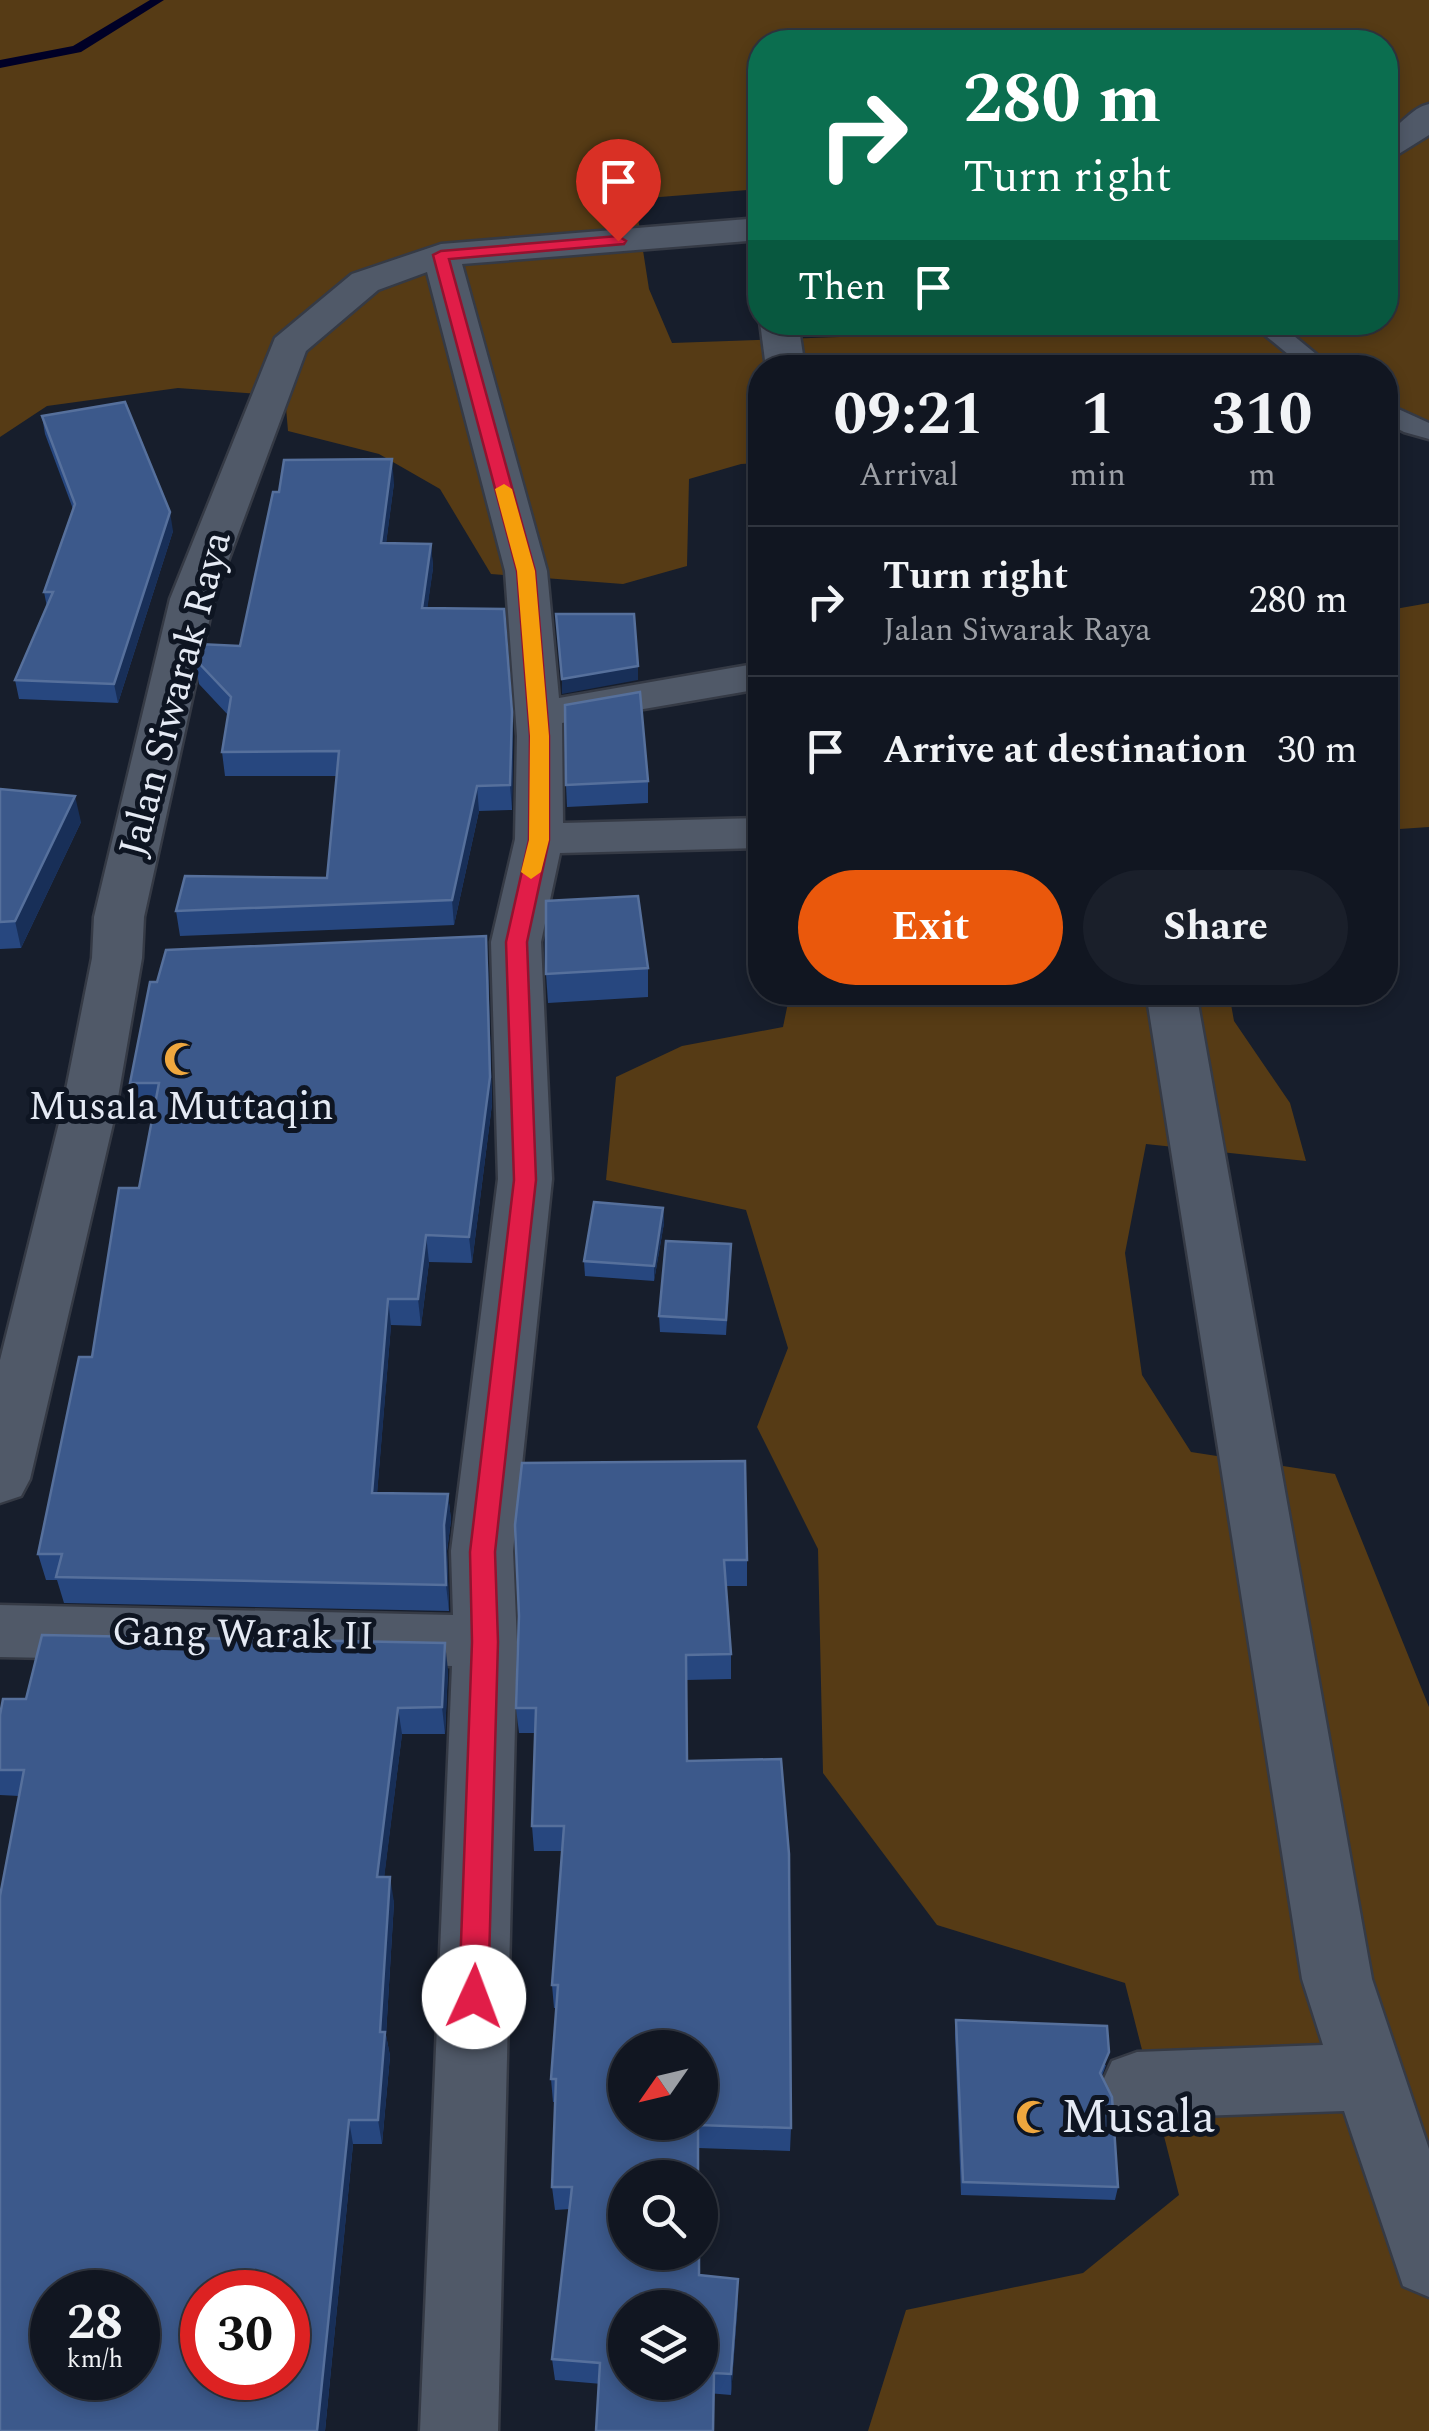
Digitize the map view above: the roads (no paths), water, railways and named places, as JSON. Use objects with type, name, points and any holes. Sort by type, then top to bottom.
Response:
[{"type":"street","points":[[1398,141],[1429,114]]},
{"type":"street","name":"Jalan Siwarak Raya","points":[[0,1479],[88,1114],[137,958],[118,917],[192,599],[289,346],[365,282],[441,255],[748,230]]},
{"type":"street","points":[[441,255],[526,571],[538,715],[539,840],[496,943],[525,1180],[482,1552],[485,1642],[459,2431]]},
{"type":"street","points":[[538,715],[748,678]]},
{"type":"street","points":[[539,840],[748,833]]},
{"type":"street","points":[[1173,1005],[1337,1979],[1429,2260]]},
{"type":"street","name":"Gang Warak II","points":[[0,1631],[356,1636],[485,1642]]},
{"type":"street","points":[[1137,2085],[1368,2077]]},
{"type":"lane","points":[[1278,335],[1305,355]]},
{"type":"lane","points":[[1398,418],[1429,431]]},
{"type":"waterway","points":[[0,64],[77,49],[158,0]]},
{"type":"place","name":"Musala Muttaqin","points":[[181,1059]]},
{"type":"place","name":"Musala","points":[[1033,2117]]}]
